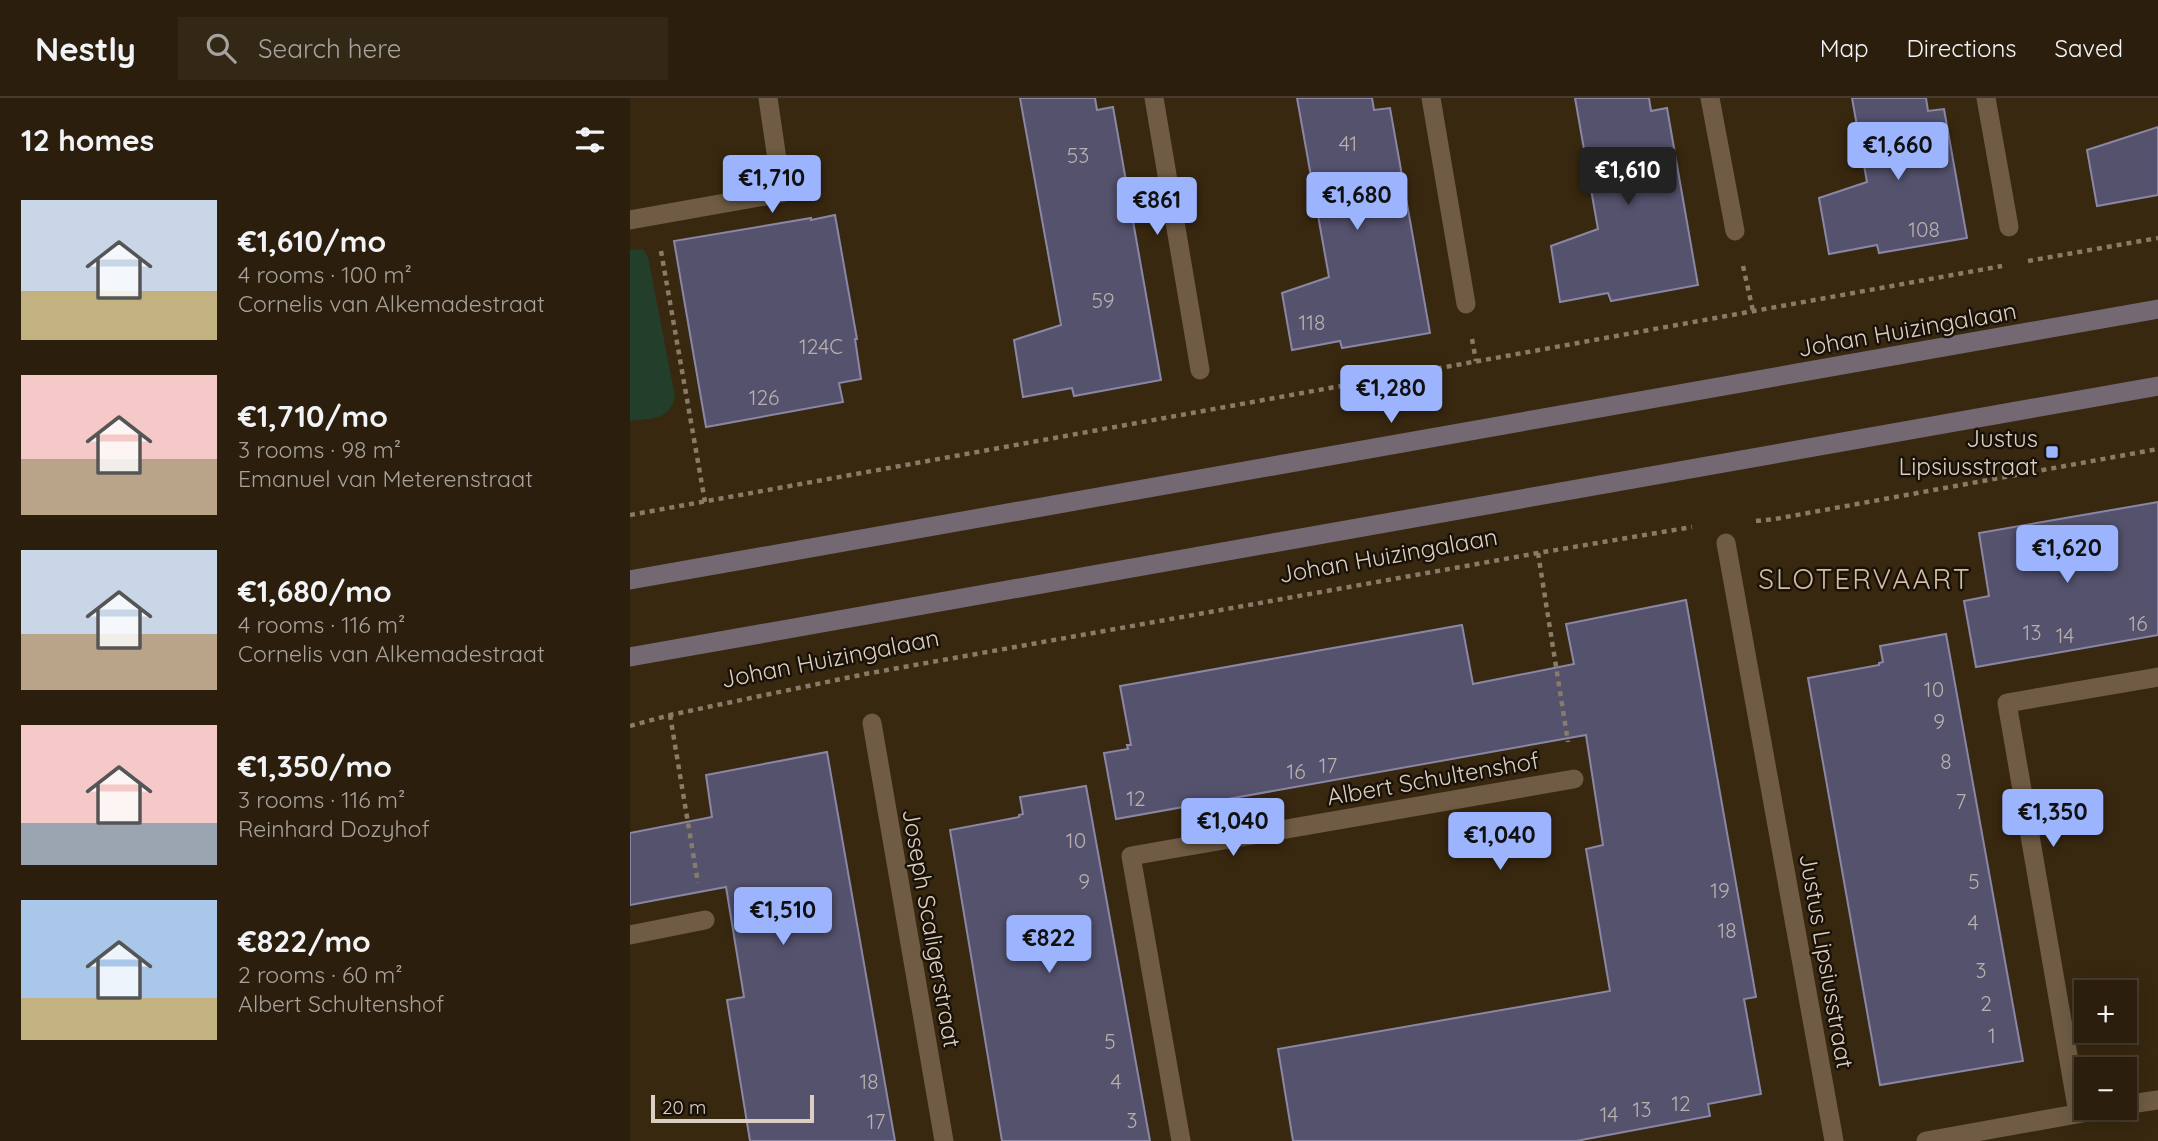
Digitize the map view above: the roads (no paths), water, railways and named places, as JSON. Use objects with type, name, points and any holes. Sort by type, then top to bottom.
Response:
[{"type":"main road","name":"Johan Huizingalaan","points":[[630,580],[2158,309]]},
{"type":"main road","name":"Johan Huizingalaan","points":[[630,657],[2158,386]]},
{"type":"street","points":[[630,220],[782,193],[768,98]]},
{"type":"street","points":[[1154,98],[1200,370]]},
{"type":"street","points":[[1431,98],[1466,303]]},
{"type":"street","points":[[1710,98],[1735,231]]},
{"type":"street","points":[[1986,98],[2009,227]]},
{"type":"street","name":"Justus Lipsiusstraat","points":[[1726,542],[1834,1141]]},
{"type":"street","points":[[2074,1090],[2007,703],[2158,677]]},
{"type":"street","name":"Joseph Scaligerstraat","points":[[872,723],[944,1141]]},
{"type":"street","name":"Albert Schultenshof","points":[[1181,1141],[1131,856],[1574,779]]},
{"type":"street","points":[[630,935],[705,920]]},
{"type":"street","points":[[2137,1103],[2158,1100]]},
{"type":"street","points":[[1926,1141],[2074,1114]]},
{"type":"place","name":"Justus Lipsiusstraat","points":[[2052,452]]},
{"type":"district","name":"SLOTERVAART","points":[[1865,578]]}]
